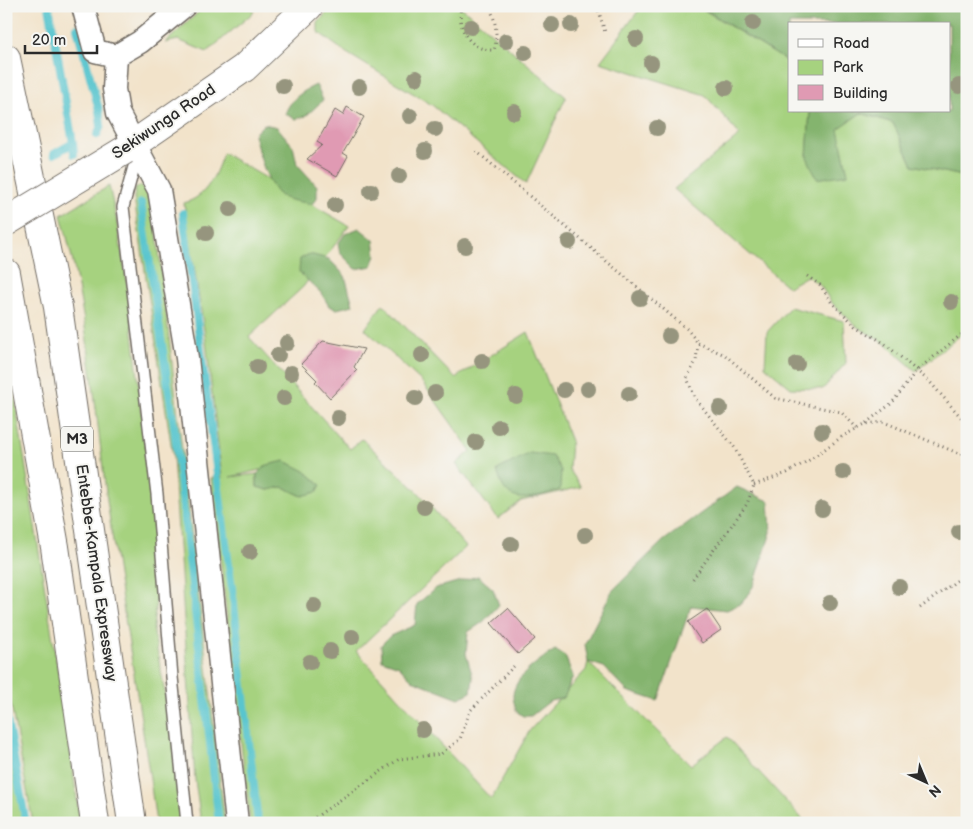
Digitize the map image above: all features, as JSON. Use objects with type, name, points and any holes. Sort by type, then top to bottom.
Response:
[{"type":"main road","name":"Sekiwunga Road","points":[[6,222],[133,148],[244,68],[309,6]]},
{"type":"main road","name":"Entebbe-Kampala Expressway","points":[[6,58],[58,307],[132,823]]},
{"type":"main road","name":"M3","points":[[6,273],[55,547],[95,823]]},
{"type":"street","points":[[83,6],[95,51],[116,56],[140,42],[184,6]]},
{"type":"street","points":[[116,56],[114,89],[118,113],[133,148],[159,190],[187,358],[237,823]]},
{"type":"lane","points":[[133,148],[123,207],[157,494],[172,677],[187,823]]},
{"type":"path","points":[[461,6],[460,14],[463,33],[471,43],[485,51],[494,50],[496,41],[494,16],[490,6]]},
{"type":"path","points":[[597,6],[605,32]]},
{"type":"path","points":[[476,151],[687,329],[698,343],[725,355],[775,398],[841,412],[857,428]]},
{"type":"path","points":[[807,276],[820,285],[832,302],[856,326],[884,343],[930,382],[967,424]]},
{"type":"path","points":[[754,485],[787,473],[866,424],[892,403],[916,371],[967,330]]},
{"type":"path","points":[[692,580],[747,504],[754,485],[734,447],[695,398],[687,378],[696,361],[698,343]]},
{"type":"path","points":[[866,424],[884,422],[967,457]]},
{"type":"path","points":[[920,608],[967,573]]},
{"type":"path","points":[[307,823],[399,759],[441,754],[460,739],[470,711],[514,666]]},
{"type":"green space","points":[[205,6],[249,6],[254,12],[207,52],[178,40],[165,43]]},
{"type":"green space","points":[[332,6],[460,6],[566,97],[526,184],[432,105],[345,52],[318,32],[318,23]]},
{"type":"green space","points":[[642,6],[707,6],[704,10],[785,60],[788,66],[788,112],[810,112],[807,157],[848,174],[837,129],[861,113],[893,123],[913,165],[967,177],[967,330],[916,371],[884,343],[856,326],[832,303],[820,285],[807,276],[788,287],[674,189],[740,135],[705,95],[600,62]]},
{"type":"green space","points":[[707,6],[967,6],[967,177],[913,165],[893,123],[861,113],[838,129],[848,174],[817,179],[807,157],[810,112],[950,112],[950,22],[788,22],[788,66],[785,60],[704,9]]},
{"type":"green space","points":[[316,85],[323,100],[306,116],[296,119],[285,114],[290,104],[298,96]]},
{"type":"green space","points":[[264,124],[277,127],[293,146],[297,164],[317,186],[317,198],[312,204],[284,198],[276,192],[260,158],[254,134]]},
{"type":"green space","points":[[223,153],[349,226],[303,287],[249,337],[350,449],[362,439],[419,493],[466,547],[356,651],[491,799],[530,730],[586,670],[588,662],[691,765],[727,737],[806,823],[250,823],[211,478],[222,478],[206,342],[184,203],[199,196],[205,190],[210,184]],"holes":[[[290,463],[302,496],[283,487],[268,490],[257,487],[257,474],[230,477]]]},
{"type":"green space","points":[[109,186],[129,295],[159,571],[153,628],[175,747],[183,823],[156,823],[107,500],[84,320],[70,249],[61,215]]},
{"type":"green space","points":[[140,186],[146,189],[153,198],[225,823],[201,823],[195,780],[173,457],[134,198],[135,189]]},
{"type":"green space","points":[[359,228],[374,240],[376,255],[372,266],[356,269],[340,253],[338,244],[345,234]]},
{"type":"green space","points":[[309,254],[329,259],[345,276],[353,305],[337,309],[329,306],[321,293],[299,272],[300,259]]},
{"type":"green space","points":[[383,304],[455,378],[528,332],[571,441],[569,469],[581,487],[521,501],[498,519],[456,464],[471,451],[422,382],[365,329]]},
{"type":"green space","points":[[790,307],[844,321],[846,363],[823,389],[791,388],[765,366],[767,332]]},
{"type":"green space","points":[[6,342],[80,823],[33,823],[6,678]]},
{"type":"green space","points":[[530,453],[552,456],[561,470],[560,490],[529,498],[513,496],[506,491],[497,470]]},
{"type":"green space","points":[[285,461],[305,471],[321,485],[317,492],[302,496],[283,487],[268,490],[257,487],[257,474],[267,465]]},
{"type":"green space","points":[[737,487],[769,501],[771,532],[754,585],[742,603],[727,610],[691,606],[658,701],[627,691],[604,667],[588,662],[585,644],[612,591],[663,541]]},
{"type":"green space","points":[[478,576],[493,589],[499,605],[483,622],[468,632],[466,654],[473,678],[471,692],[459,698],[412,680],[399,666],[382,660],[381,645],[390,636],[415,625],[417,604],[436,588]]},
{"type":"green space","points":[[555,650],[565,656],[573,676],[564,698],[550,701],[531,716],[523,716],[516,711],[513,698],[514,689],[529,669]]},
{"type":"green space","points":[[6,741],[25,823],[6,823]]},
{"type":"building","points":[[347,107],[364,117],[343,153],[348,156],[337,176],[307,159],[322,145],[317,142],[335,110],[343,115]]},
{"type":"building","points":[[323,341],[364,349],[354,367],[357,370],[330,398],[315,382],[317,380],[301,364]]},
{"type":"building","points":[[508,608],[535,639],[518,654],[491,623]]},
{"type":"building","points":[[707,609],[721,630],[702,643],[688,622]]},
{"type":"waterway","points":[[49,6],[73,143],[54,154]]},
{"type":"waterway","points":[[77,28],[99,110],[101,126],[97,135]]},
{"type":"waterway","points":[[73,143],[74,154]]},
{"type":"waterway","points":[[141,203],[174,425],[219,823]]},
{"type":"waterway","points":[[183,213],[233,596],[258,823]]},
{"type":"waterway","points":[[6,715],[26,823]]}]
